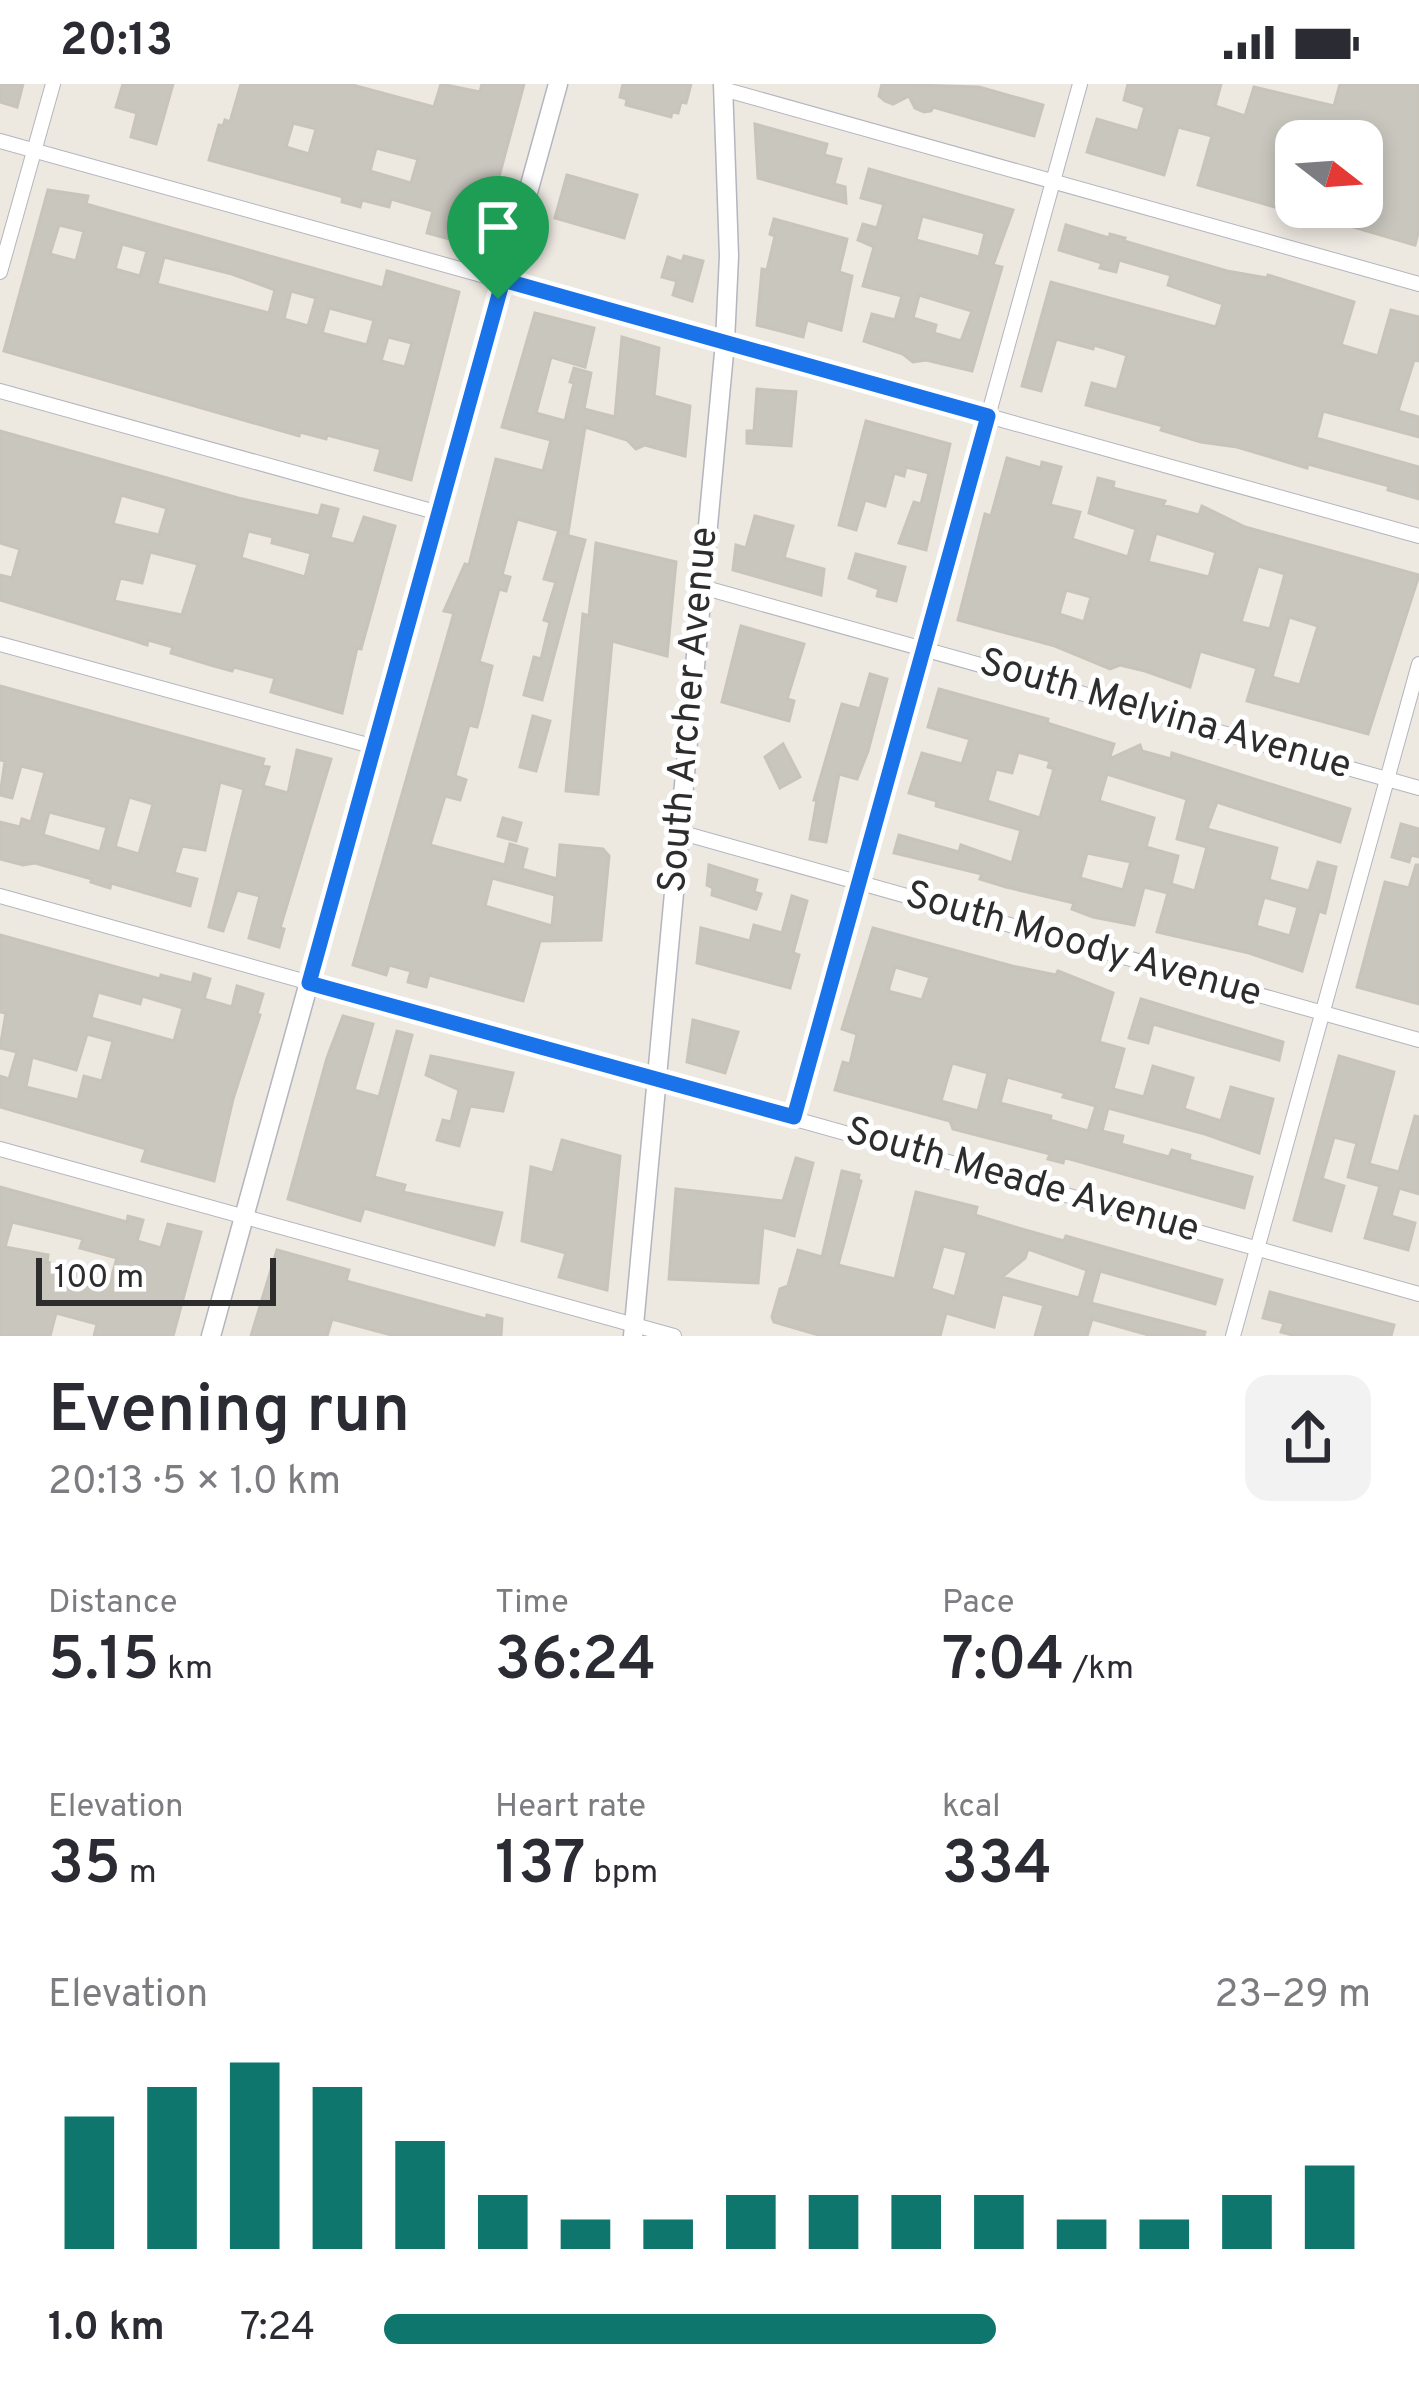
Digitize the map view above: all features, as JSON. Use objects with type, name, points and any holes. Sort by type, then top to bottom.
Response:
[{"type":"main road","points":[[211,1336],[558,84]]},
{"type":"main road","name":"South Archer Avenue","points":[[633,1330],[725,342],[728,256],[723,86]]},
{"type":"street","points":[[0,272],[52,84]]},
{"type":"street","points":[[794,1117],[1080,84]]},
{"type":"street","points":[[723,86],[1419,284]]},
{"type":"street","points":[[0,141],[1419,536]]},
{"type":"street","points":[[0,391],[439,513]]},
{"type":"street","name":"South Melvina Avenue","points":[[702,587],[1419,788]]},
{"type":"street","points":[[0,644],[375,747]]},
{"type":"street","points":[[1233,1336],[1419,664]]},
{"type":"street","name":"South Moody Avenue","points":[[679,832],[1419,1040]]},
{"type":"street","name":"South Meade Avenue","points":[[0,896],[1419,1294]]},
{"type":"street","points":[[0,1149],[633,1330],[674,1336]]},
{"type":"building","points":[[0,84],[23,84],[17,107],[0,102]]},
{"type":"building","points":[[123,84],[173,84],[156,144],[131,137],[137,113],[116,107]]},
{"type":"building","points":[[241,84],[349,84],[434,107],[441,84],[480,92],[482,84],[524,84],[497,184],[490,182],[478,227],[491,231],[486,249],[427,233],[433,211],[391,199],[389,207],[362,200],[360,207],[342,202],[343,197],[209,160],[219,125],[230,122]],"holes":[[[293,123],[316,129],[309,154],[286,147]],[[376,148],[418,159],[411,183],[370,171]]]},
{"type":"building","points":[[623,84],[691,84],[686,103],[681,102],[678,113],[672,112],[671,117],[626,105],[627,99],[620,97]]},
{"type":"building","points":[[882,84],[979,87],[1043,105],[1034,136],[933,107],[924,112],[915,108],[909,96],[893,104],[879,96]]},
{"type":"building","points":[[1128,84],[1221,84],[1215,106],[1245,116],[1254,87],[1334,106],[1340,84],[1419,84],[1419,229],[1415,245],[1357,228],[1383,228],[1383,120],[1275,120],[1275,207],[1198,185],[1212,136],[1178,127],[1164,175],[1087,152],[1097,119],[1138,131],[1145,107],[1124,100]]},
{"type":"building","points":[[755,124],[827,144],[824,155],[841,159],[834,184],[845,187],[846,203],[758,178]]},
{"type":"building","points":[[869,169],[1013,210],[993,265],[1002,267],[972,371],[926,360],[913,362],[864,341],[872,314],[895,320],[902,296],[863,286],[874,247],[858,240],[863,224],[877,228],[884,204],[861,198]],"holes":[[[922,216],[985,233],[979,257],[916,240]],[[919,295],[972,311],[961,341],[934,333],[936,325],[913,318]]]},
{"type":"building","points":[[567,175],[637,195],[624,238],[555,218]]},
{"type":"building","points":[[48,190],[88,196],[86,204],[383,288],[387,271],[459,292],[411,480],[375,470],[381,449],[327,435],[326,439],[300,432],[299,436],[4,351]],"holes":[[[59,225],[84,231],[76,261],[50,254]],[[122,244],[147,251],[140,276],[115,269]],[[164,257],[275,290],[269,313],[157,284]],[[291,291],[316,298],[308,326],[284,319]],[[329,308],[374,320],[367,345],[322,333]],[[388,337],[412,343],[405,367],[381,361]]]},
{"type":"building","points":[[774,219],[847,239],[839,272],[852,276],[841,330],[807,320],[803,337],[757,325],[762,269],[767,270]]},
{"type":"building","points":[[1066,225],[1125,238],[1227,271],[1268,275],[1354,302],[1341,345],[1378,356],[1391,310],[1419,317],[1419,361],[1414,360],[1398,411],[1419,417],[1419,437],[1323,411],[1316,438],[1419,467],[1419,499],[1308,464],[1307,468],[1237,447],[1201,442],[1086,405],[1092,383],[1117,390],[1127,355],[1094,345],[1093,349],[1056,339],[1041,391],[1022,386],[1051,282],[1216,327],[1223,304],[1168,285],[1171,275],[1119,260],[1116,272],[1059,250]]},
{"type":"building","points":[[684,256],[703,261],[692,301],[673,295],[677,281],[662,277],[668,257],[682,262]]},
{"type":"building","points":[[535,313],[594,328],[585,367],[551,357],[536,413],[565,421],[574,368],[591,373],[584,409],[615,417],[622,337],[659,348],[654,396],[690,406],[685,456],[645,445],[636,449],[627,440],[585,427],[568,533],[517,519],[502,575],[510,577],[506,591],[499,589],[479,662],[492,666],[482,708],[477,727],[469,725],[455,776],[466,780],[460,800],[445,796],[430,845],[505,865],[510,844],[527,849],[522,869],[557,879],[560,845],[603,849],[609,856],[601,940],[540,941],[523,1001],[429,975],[426,987],[408,982],[411,971],[389,965],[386,975],[353,965],[454,613],[444,611],[465,564],[469,565],[496,459],[543,471],[551,440],[502,427]],"holes":[[[492,878],[555,895],[552,926],[485,906]]]},
{"type":"building","points":[[757,389],[796,392],[791,446],[747,443],[747,431],[754,431]]},
{"type":"building","points":[[866,421],[950,444],[926,550],[899,543],[914,502],[921,504],[929,473],[906,467],[904,476],[894,473],[885,506],[865,500],[856,530],[839,525]]},
{"type":"building","points":[[0,431],[238,498],[319,516],[322,505],[338,509],[330,538],[354,544],[364,517],[395,526],[342,713],[271,692],[275,678],[214,666],[171,653],[173,647],[148,640],[147,645],[0,600],[0,575],[12,578],[20,549],[0,543]],"holes":[[[121,495],[167,508],[159,535],[113,524]],[[248,531],[311,553],[305,577],[241,558]],[[150,552],[198,564],[182,615],[114,601],[120,578],[142,583]]]},
{"type":"building","points":[[1007,458],[1041,468],[1042,462],[1061,467],[1050,505],[1080,512],[1072,539],[1128,557],[1136,529],[1089,513],[1098,478],[1114,482],[1113,488],[1165,501],[1163,505],[1199,515],[1202,506],[1245,527],[1419,575],[1368,734],[1247,701],[1257,668],[1200,651],[1190,687],[1120,665],[1110,669],[1055,646],[958,620],[985,514],[991,516]],"holes":[[[1156,533],[1216,552],[1209,577],[1148,562]],[[1258,566],[1285,574],[1270,629],[1241,622]],[[1066,590],[1091,597],[1084,622],[1059,614]],[[1289,617],[1318,626],[1300,685],[1272,677]]]},
{"type":"building","points":[[755,516],[793,526],[784,558],[824,569],[821,595],[733,570],[736,545],[746,548]]},
{"type":"building","points":[[558,533],[585,540],[542,700],[524,695],[534,657],[541,659],[550,622],[544,620],[556,582],[544,579]]},
{"type":"building","points":[[596,543],[676,562],[667,656],[612,641],[598,794],[566,791],[583,614],[589,616]]},
{"type":"building","points":[[856,554],[905,567],[896,601],[877,596],[879,589],[849,578]]},
{"type":"building","points":[[741,626],[804,644],[787,699],[794,701],[789,721],[722,702]]},
{"type":"building","points":[[870,674],[887,679],[868,751],[857,779],[839,774],[826,842],[810,839],[814,800],[842,704],[860,709]]},
{"type":"building","points":[[0,686],[264,759],[262,766],[269,767],[263,786],[288,793],[297,750],[331,759],[280,928],[284,929],[279,947],[249,938],[260,896],[237,890],[223,931],[209,927],[244,789],[220,782],[205,850],[182,846],[174,873],[197,879],[190,906],[111,883],[110,888],[35,863],[0,859],[0,822],[20,827],[22,819],[31,822],[45,772],[21,766],[12,798],[0,795],[5,761],[0,760]],"holes":[[[129,797],[153,804],[139,854],[115,847]],[[49,812],[107,827],[100,852],[43,835]]]},
{"type":"building","points":[[939,689],[1048,719],[1047,723],[1114,744],[1109,759],[1140,745],[1142,751],[1171,759],[1172,753],[1350,809],[1340,842],[1217,802],[1207,829],[1277,848],[1269,880],[1309,891],[1318,862],[1336,867],[1325,913],[1319,911],[1302,971],[1249,953],[1157,932],[1168,893],[1144,887],[1134,925],[1093,917],[1072,909],[1074,903],[980,879],[982,874],[894,853],[899,835],[959,852],[961,845],[1012,863],[1021,830],[936,806],[937,801],[909,793],[922,753],[962,764],[970,739],[928,727]],"holes":[[[1018,752],[1050,761],[1048,767],[1054,769],[1040,818],[987,801],[996,769],[1012,773]],[[1107,774],[1187,799],[1177,839],[1207,847],[1195,891],[1171,884],[1178,856],[1146,847],[1154,818],[1099,801]],[[1087,853],[1131,862],[1123,890],[1080,878]],[[1264,897],[1298,907],[1290,936],[1256,926]]]},
{"type":"building","points":[[533,716],[550,721],[536,771],[520,767]]},
{"type":"building","points":[[783,744],[800,777],[780,788],[765,757]]},
{"type":"building","points":[[503,818],[521,823],[516,841],[498,836]]},
{"type":"building","points":[[1401,824],[1419,829],[1419,857],[1411,855],[1409,862],[1392,857]]},
{"type":"building","points":[[709,865],[757,880],[754,892],[761,894],[756,909],[712,895],[713,888],[707,885]]},
{"type":"building","points":[[1416,865],[1419,1004],[1357,987],[1385,882],[1409,888]]},
{"type":"building","points":[[792,896],[807,901],[793,953],[799,955],[790,988],[697,963],[701,928],[750,941],[754,925],[782,933]]},
{"type":"building","points":[[873,928],[1012,966],[1056,975],[1058,971],[1113,993],[1099,1042],[1124,1049],[1113,1089],[1144,1097],[1153,1066],[1193,1078],[1184,1109],[1221,1121],[1231,1087],[1273,1099],[1259,1153],[1108,1108],[1102,1131],[1123,1136],[1121,1144],[1169,1157],[1172,1150],[1190,1155],[1189,1160],[1252,1177],[1244,1208],[1070,1159],[1064,1158],[1063,1163],[1048,1159],[1050,1154],[953,1129],[950,1121],[835,1090],[843,1062],[850,1064],[857,1034],[842,1029]],"holes":[[[895,967],[930,977],[922,1000],[888,991]],[[952,1063],[988,1073],[978,1111],[941,1101]],[[1007,1077],[1096,1106],[1088,1131],[1000,1103]]]},
{"type":"building","points":[[0,935],[160,979],[161,975],[192,983],[194,974],[210,979],[204,999],[232,1007],[237,986],[263,994],[214,1181],[142,1161],[146,1149],[0,1107],[0,1076],[9,1079],[17,1052],[0,1048],[6,1013],[0,1012]],"holes":[[[98,992],[140,1004],[142,996],[183,1008],[174,1041],[91,1018]],[[87,1034],[113,1041],[102,1081],[84,1076],[78,1100],[26,1087],[32,1057],[76,1070]]]},
{"type":"building","points":[[1141,999],[1283,1042],[1279,1060],[1153,1024],[1148,1043],[1129,1038]]},
{"type":"building","points":[[343,1016],[373,1024],[354,1090],[379,1097],[397,1031],[412,1035],[374,1177],[405,1185],[403,1192],[502,1213],[494,1245],[364,1208],[360,1221],[288,1199]]},
{"type":"building","points":[[693,1020],[738,1032],[725,1073],[687,1062]]},
{"type":"building","points":[[431,1056],[513,1073],[503,1111],[470,1106],[459,1146],[437,1140],[443,1120],[451,1122],[459,1090],[426,1075]]},
{"type":"building","points":[[1339,1056],[1394,1072],[1369,1164],[1399,1172],[1415,1116],[1419,1117],[1419,1194],[1399,1188],[1391,1216],[1415,1223],[1408,1250],[1365,1238],[1380,1186],[1348,1177],[1357,1143],[1334,1137],[1322,1179],[1344,1186],[1331,1231],[1294,1220]]},
{"type":"building","points":[[562,1140],[620,1156],[607,1290],[559,1277],[566,1253],[522,1241],[531,1167],[553,1173]]},
{"type":"building","points":[[796,1158],[813,1163],[794,1236],[763,1227],[758,1283],[669,1279],[676,1189],[783,1201]]},
{"type":"building","points":[[842,1171],[859,1175],[861,1181],[838,1265],[895,1279],[916,1192],[977,1207],[975,1215],[1015,1227],[1064,1241],[1066,1236],[1222,1280],[1215,1304],[1100,1271],[1091,1303],[1205,1332],[1204,1336],[1152,1336],[1092,1319],[1087,1336],[1035,1336],[1044,1305],[1002,1294],[994,1327],[946,1313],[940,1336],[822,1336],[774,1322],[780,1289],[788,1286],[798,1250],[822,1257]],"holes":[[[943,1246],[967,1252],[955,1297],[931,1289]],[[1028,1249],[1087,1270],[1079,1298],[1002,1277],[1025,1258]]]},
{"type":"building","points":[[0,1187],[127,1222],[128,1216],[143,1220],[137,1241],[161,1248],[168,1224],[201,1232],[173,1336],[94,1336],[97,1324],[56,1313],[50,1336],[0,1336]],"holes":[[[12,1222],[83,1239],[80,1248],[117,1258],[110,1282],[47,1262],[48,1255],[5,1247]]]},
{"type":"building","points":[[277,1250],[349,1270],[346,1281],[486,1319],[487,1315],[502,1319],[501,1336],[395,1336],[332,1319],[327,1336],[251,1336]]},
{"type":"building","points":[[1270,1292],[1394,1325],[1391,1336],[1281,1332],[1284,1323],[1263,1318]]},
{"type":"route","points":[[503,280],[988,416],[794,1117],[309,983],[498,299],[503,280]]}]
